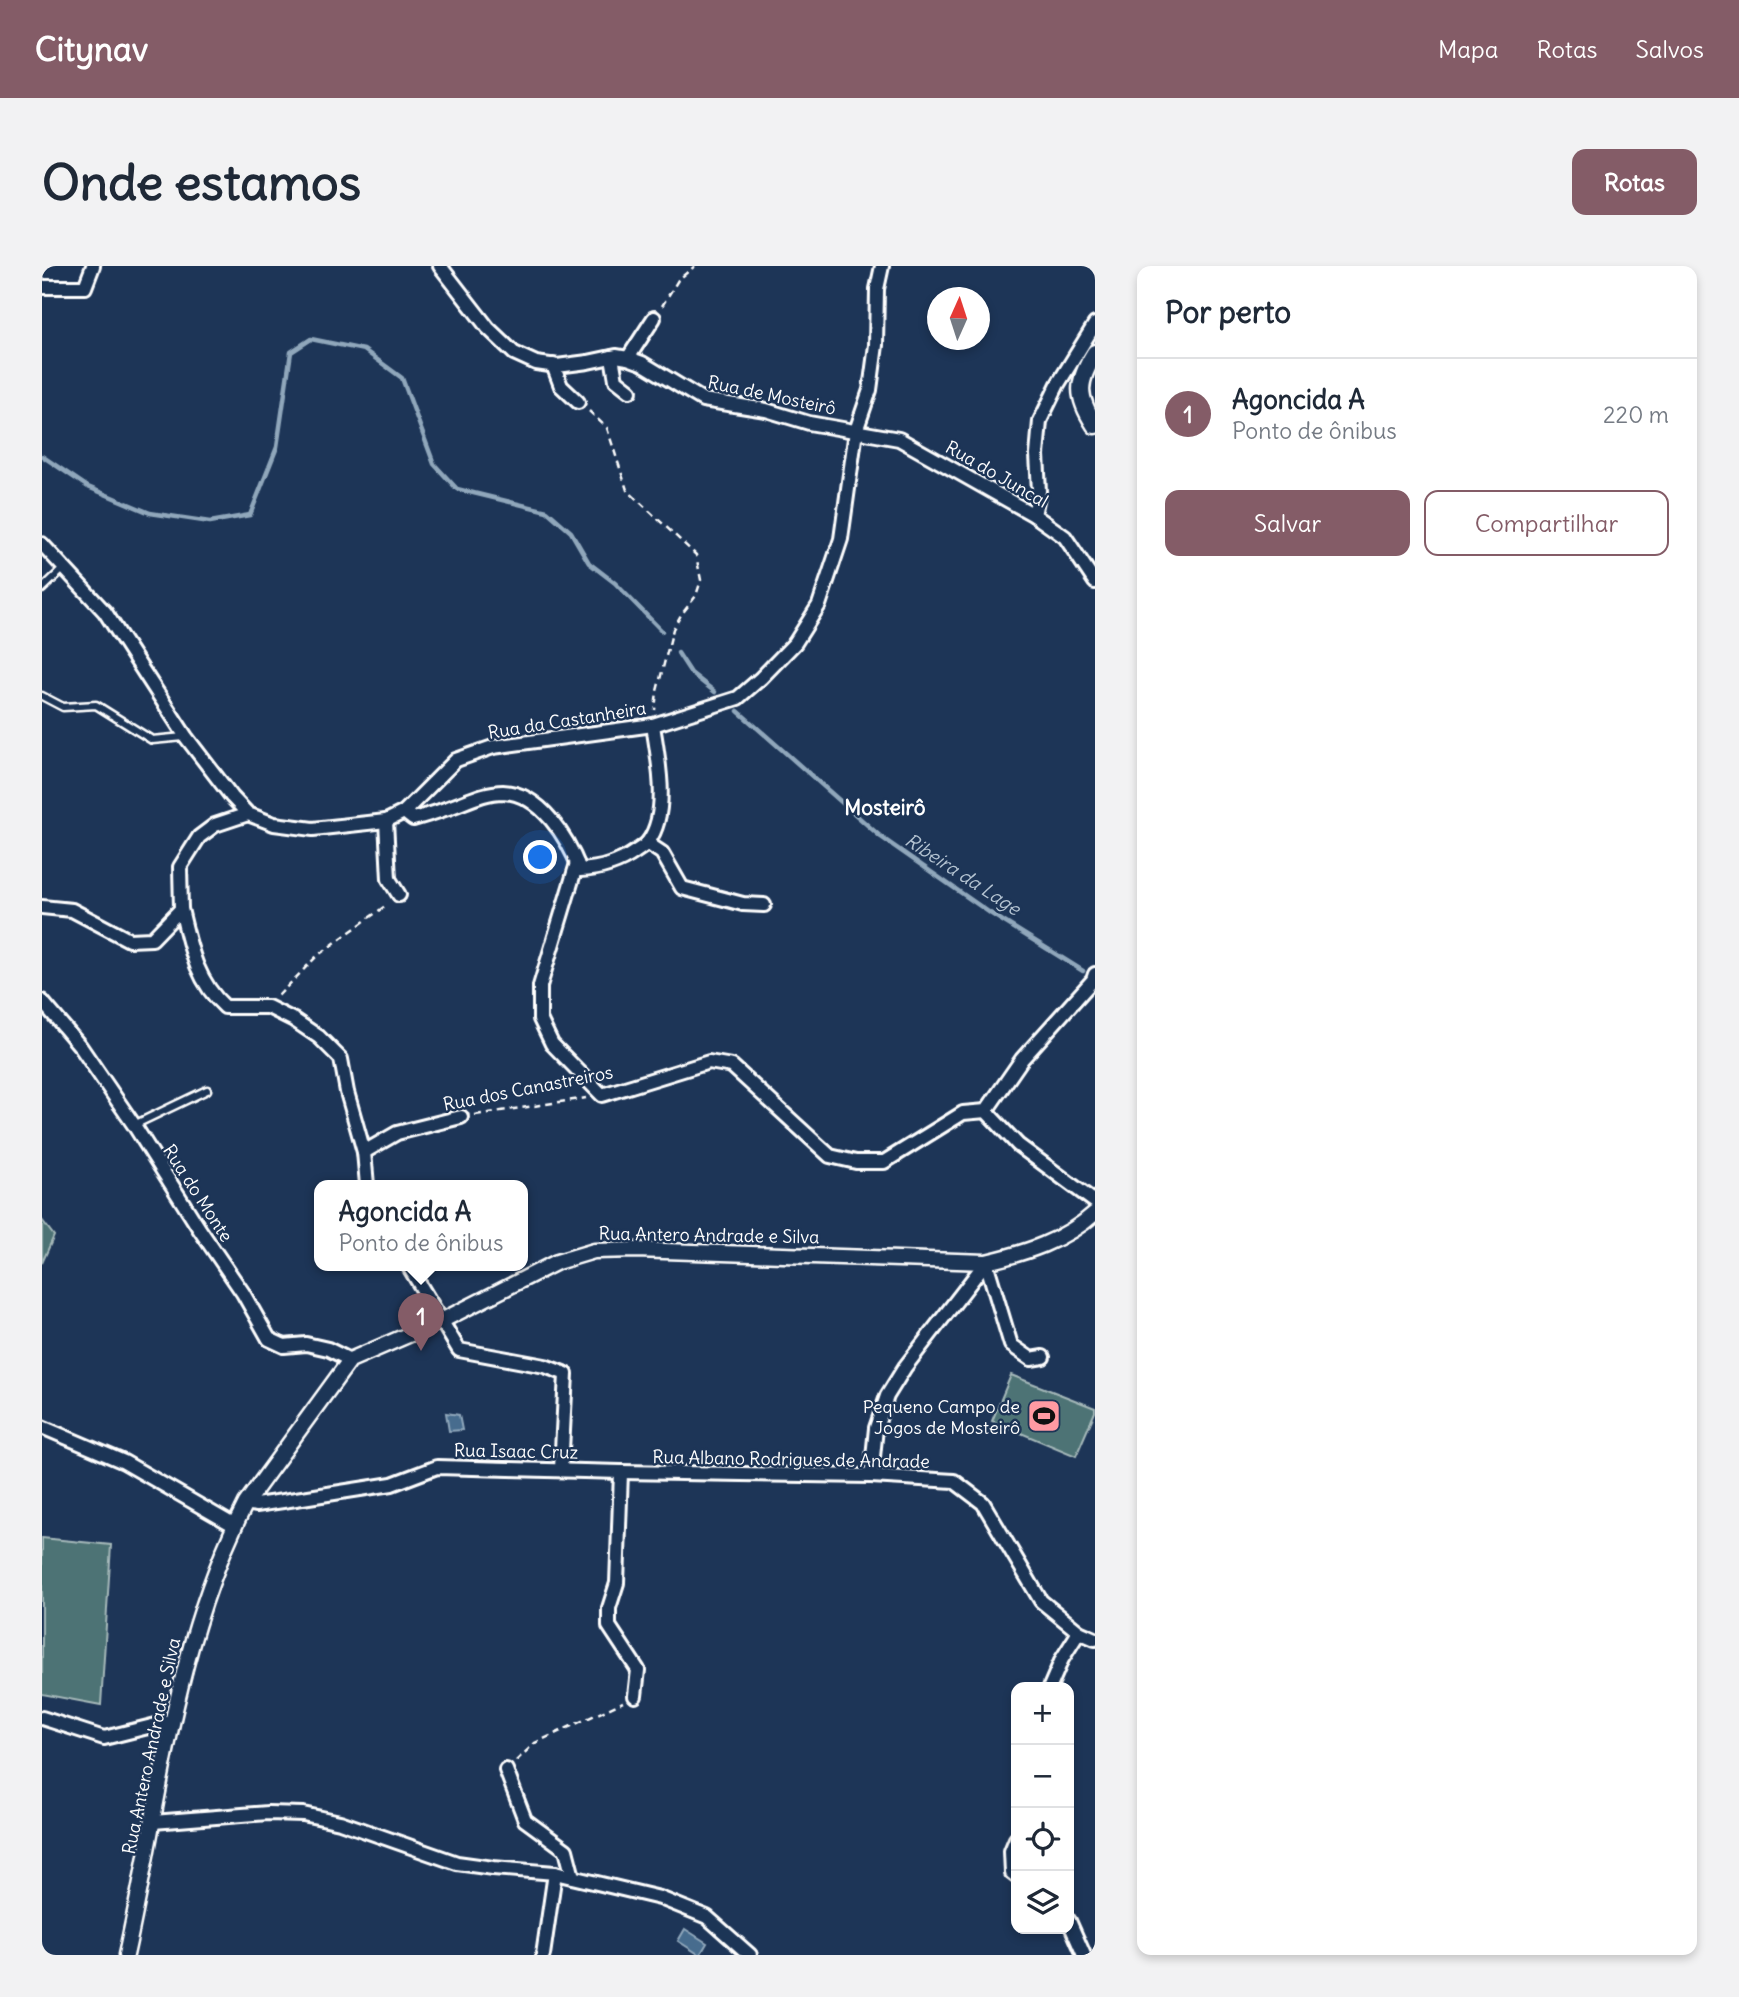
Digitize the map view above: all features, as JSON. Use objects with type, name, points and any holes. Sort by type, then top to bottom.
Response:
[{"type":"main road","points":[[1095,353],[1079,385],[1085,411],[1095,425]]},
{"type":"street","points":[[42,288],[85,287],[93,266]]},
{"type":"street","name":"Rua de Mosteirô","points":[[440,266],[488,328],[513,354],[536,363],[553,365],[612,357],[628,358],[642,363],[703,400],[766,410],[809,423],[856,431]]},
{"type":"street","name":"Rua da Castanheira","points":[[248,814],[274,824],[313,829],[386,821],[404,812],[456,760],[493,747],[653,725],[738,698],[795,643],[819,605],[841,539],[856,431],[870,390],[881,266]]},
{"type":"street","points":[[628,358],[654,318]]},
{"type":"street","points":[[1034,515],[1039,491],[1037,455],[1040,421],[1058,384],[1095,324]]},
{"type":"street","points":[[612,357],[616,380],[629,391]]},
{"type":"street","points":[[553,365],[561,386],[579,402]]},
{"type":"street","name":"Rua do Juncal","points":[[856,431],[899,439],[1034,515],[1065,537],[1095,583]]},
{"type":"street","points":[[42,544],[105,612],[186,737],[248,814],[215,825],[199,837],[180,867],[181,909],[197,968],[211,994],[225,1007],[268,1007],[319,1037],[341,1059],[364,1152],[367,1180]]},
{"type":"street","points":[[404,812],[413,819],[477,796],[504,792],[530,800],[558,827],[572,849],[580,870],[597,869],[625,859],[647,843],[657,824],[661,797],[659,759],[653,725]]},
{"type":"street","points":[[386,821],[389,879],[399,895]]},
{"type":"street","points":[[647,843],[662,853],[682,888],[743,904],[764,905]]},
{"type":"street","points":[[577,863],[540,986],[540,1020],[552,1044],[602,1095]]},
{"type":"street","points":[[42,907],[72,909],[129,940],[152,939],[181,909]]},
{"type":"street","points":[[1095,974],[1093,980],[1022,1059],[986,1111],[1018,1145],[1095,1202]]},
{"type":"street","name":"Rua do Monte","points":[[42,1001],[80,1046],[134,1125],[243,1293],[269,1339],[284,1346],[306,1344],[328,1349],[350,1360]]},
{"type":"street","name":"Rua dos Canastreiros","points":[[602,1095],[709,1062],[732,1066],[830,1156],[856,1162],[884,1162],[963,1113],[986,1111]]},
{"type":"street","name":"Rua dos Canastreiros","points":[[364,1152],[397,1133],[461,1117]]},
{"type":"street","name":"Rua Antero Andrade e Silva","points":[[126,1955],[172,1721],[202,1610],[246,1503],[350,1360],[443,1320],[557,1262],[594,1251],[636,1250],[986,1262],[1022,1254],[1056,1240],[1083,1224],[1095,1213]]},
{"type":"street","points":[[986,1262],[1011,1345],[1031,1359],[1043,1357]]},
{"type":"street","points":[[871,1476],[876,1428],[887,1396],[905,1367],[986,1262]]},
{"type":"street","points":[[412,1271],[459,1350],[545,1366],[566,1374],[561,1469]]},
{"type":"street","points":[[42,1427],[124,1462],[235,1526]]},
{"type":"street","name":"Rua Isaac Cruz","points":[[246,1503],[256,1505],[392,1483],[437,1467],[621,1472]]},
{"type":"street","points":[[621,1472],[617,1583],[609,1608],[609,1626],[638,1670],[635,1696]]},
{"type":"street","name":"Rua Albano Rodrigues de Andrade","points":[[621,1472],[871,1476],[954,1481],[983,1503],[1041,1601],[1079,1632],[1095,1639]]},
{"type":"street","points":[[1052,1682],[1062,1659],[1079,1632]]},
{"type":"street","points":[[42,1718],[104,1738],[172,1721]]},
{"type":"street","points":[[506,1770],[525,1820],[566,1850],[573,1877]]},
{"type":"street","points":[[153,1822],[268,1813],[303,1814],[340,1822],[457,1863],[555,1873],[660,1898],[707,1917],[750,1955]]},
{"type":"street","points":[[543,1955],[555,1873]]},
{"type":"street","points":[[1074,1932],[1084,1955]]},
{"type":"lane","points":[[42,589],[64,568]]},
{"type":"lane","points":[[42,696],[63,707],[96,705],[152,740],[186,737]]},
{"type":"lane","points":[[134,1125],[207,1090]]},
{"type":"path","points":[[654,318],[678,280],[695,266]]},
{"type":"path","points":[[579,402],[607,428],[627,490],[696,555],[701,580],[696,596],[673,629],[657,691],[653,725]]},
{"type":"path","points":[[268,1007],[317,956],[399,895]]},
{"type":"path","name":"Rua dos Canastreiros","points":[[461,1117],[602,1095]]},
{"type":"path","points":[[506,1770],[535,1743],[635,1696]]},
{"type":"green space","points":[[42,1220],[54,1236],[42,1263]]},
{"type":"green space","name":"Pequeno Campo de Jogos de Mosteirô","points":[[1011,1375],[1095,1408],[1076,1456],[992,1421]]},
{"type":"green space","points":[[42,1538],[111,1545],[101,1705],[42,1694]]},
{"type":"water","points":[[446,1413],[459,1415],[462,1430],[449,1431]]},
{"type":"water","points":[[685,1929],[707,1943],[700,1955],[678,1941]]},
{"type":"waterway","name":"Ribeira da Lage","points":[[42,456],[88,487],[150,513],[210,522],[250,515],[277,447],[291,352],[311,339],[364,350],[402,378],[434,464],[457,489],[547,511],[571,532],[589,563],[615,583],[662,631]]},
{"type":"waterway","name":"Ribeira da Lage","points":[[678,653],[691,673],[715,692]]},
{"type":"waterway","name":"Ribeira da Lage","points":[[738,711],[881,837],[990,913],[1083,971]]},
{"type":"place","name":"Agoncida A","points":[[421,1351]]},
{"type":"place","name":"Pequeno Campo de Jogos de Mosteirô","points":[[1044,1416]]},
{"type":"district","name":"Mosteirô","points":[[885,807]]}]
